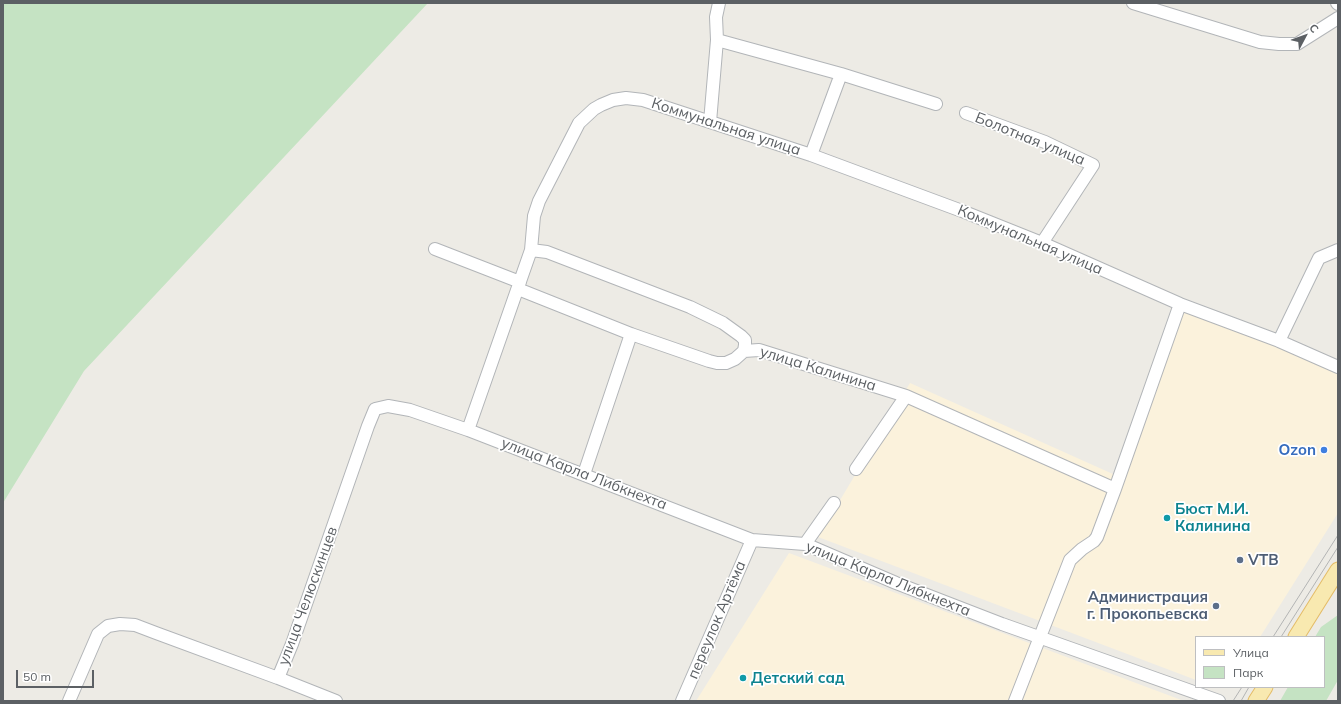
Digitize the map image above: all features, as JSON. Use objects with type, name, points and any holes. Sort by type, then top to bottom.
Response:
[{"type":"main road","points":[[1297,636],[1338,570]]},
{"type":"main road","points":[[1256,701],[1264,688]]},
{"type":"street","points":[[710,122],[717,40],[716,16],[720,3]]},
{"type":"street","points":[[1133,3],[1260,42],[1279,44],[1297,44],[1338,18]]},
{"type":"street","points":[[717,40],[841,74],[936,104]]},
{"type":"street","points":[[811,155],[841,74]]},
{"type":"street","name":"Коммунальная улица","points":[[468,430],[532,250],[534,216],[539,201],[573,132],[579,123],[594,109],[613,100],[626,98],[643,100],[811,155],[962,211],[1042,243],[1180,304],[1279,341],[1338,366]]},
{"type":"street","name":"Болотная улица","points":[[966,113],[1045,142],[1093,165],[1042,243]]},
{"type":"street","name":"улица Калинина","points":[[435,249],[631,334],[717,363],[726,363],[735,359],[744,351],[759,350],[906,396],[1115,489]]},
{"type":"street","points":[[532,250],[547,252],[690,307],[723,323],[741,336],[745,340],[744,351]]},
{"type":"street","points":[[1279,341],[1319,258],[1338,250]]},
{"type":"street","points":[[1014,701],[1070,560],[1078,552],[1094,541],[1115,489],[1180,304]]},
{"type":"street","points":[[584,474],[631,334]]},
{"type":"street","points":[[856,469],[906,396]]},
{"type":"street","name":"улица Карла Либкнехта","points":[[375,409],[388,406],[410,410],[468,430],[752,540],[805,544],[896,583],[1040,637],[1219,701]]},
{"type":"street","name":"улица Челюскинцев","points":[[69,701],[98,634],[108,626],[120,624],[135,625],[278,678],[292,644],[375,409]]},
{"type":"street","points":[[805,544],[834,503]]},
{"type":"street","name":"переулок Артёма","points":[[682,701],[752,540]]},
{"type":"street","points":[[278,678],[306,696],[336,701]]},
{"type":"shaded area","points":[[1183,308],[1338,368],[1338,513],[1261,636],[1195,636],[1195,680],[818,537],[910,383],[1124,479]]},
{"type":"shaded area","points":[[789,553],[1184,701],[696,701]]},
{"type":"green space","points":[[3,3],[428,3],[84,371],[3,503]]},
{"type":"green space","points":[[1338,615],[1338,680],[1326,701],[1280,701],[1287,688],[1325,688],[1325,636],[1316,636],[1321,627]]},
{"type":"tram line","points":[[1274,636],[1338,535]]},
{"type":"tram line","points":[[1282,636],[1338,547]]},
{"type":"tram line","points":[[1233,701],[1241,688]]},
{"type":"tram line","points":[[1241,701],[1248,688]]},
{"type":"place","name":"Ozon","points":[[1324,450]]},
{"type":"place","name":"Бюст М.И. Калинина","points":[[1167,518]]},
{"type":"place","name":"VTB","points":[[1240,560]]},
{"type":"place","name":"Администрация г. Прокопьевска","points":[[1216,606]]},
{"type":"place","name":"Детский сад","points":[[743,678]]}]
